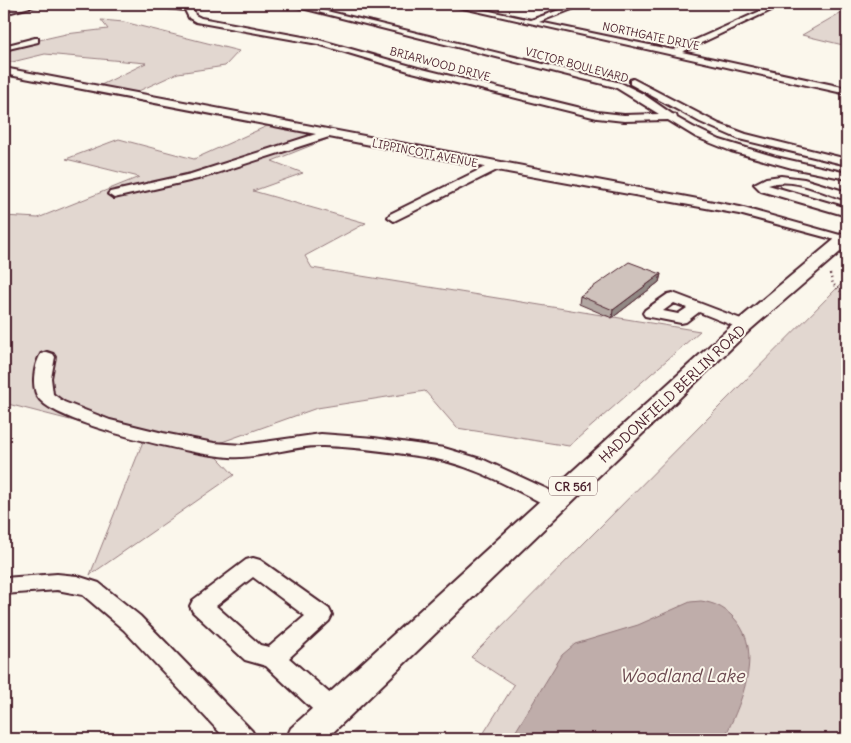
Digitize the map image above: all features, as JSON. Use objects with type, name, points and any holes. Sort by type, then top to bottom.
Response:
[{"type":"main road","name":"HADDONFIELD BERLIN ROAD","points":[[303,739],[744,325],[846,239]]},
{"type":"street","points":[[4,12],[37,4]]},
{"type":"street","points":[[150,4],[187,8],[199,4]]},
{"type":"street","name":"VICTOR BOULEVARD","points":[[290,4],[618,86],[644,98],[668,118],[700,135],[737,149],[847,176]]},
{"type":"street","name":"VICTOR BOULEVARD","points":[[314,4],[623,78],[656,92],[695,115],[741,136],[847,162]]},
{"type":"street","name":"NORTHGATE DRIVE","points":[[449,4],[847,91]]},
{"type":"street","points":[[531,22],[582,4]]},
{"type":"street","points":[[674,53],[782,4]]},
{"type":"street","name":"BRIARWOOD DRIVE","points":[[187,8],[192,16],[200,20],[332,46],[415,70],[597,115],[624,118],[668,118],[695,115]]},
{"type":"street","points":[[4,48],[35,40]]},
{"type":"street","name":"LIPPINCOTT AVENUE","points":[[4,71],[740,211],[846,239]]},
{"type":"street","points":[[114,194],[194,177],[328,134]]},
{"type":"street","points":[[394,217],[496,166]]},
{"type":"street","points":[[847,196],[795,180],[771,180],[760,184],[765,189],[847,212]]},
{"type":"street","points":[[697,307],[744,325]]},
{"type":"street","points":[[47,357],[42,382],[46,397],[52,403],[69,412],[130,431],[211,450],[245,451],[318,440],[429,451],[478,465],[557,502]]},
{"type":"street","points":[[273,658],[321,615],[253,566],[201,606],[253,653],[273,658],[333,712]]},
{"type":"lane","points":[[4,586],[57,582],[77,584],[91,588],[132,623],[243,739]]},
{"type":"path","points":[[830,274],[833,284],[847,298]]},
{"type":"shaded area","points":[[847,9],[847,46],[802,35]]},
{"type":"shaded area","points":[[101,20],[124,22],[239,51],[225,66],[178,73],[132,94],[95,88],[146,63],[45,54],[4,64],[4,48],[66,34],[108,29]]},
{"type":"shaded area","points":[[276,122],[340,134],[272,161],[303,173],[253,191],[366,223],[305,256],[312,268],[700,331],[569,446],[457,428],[425,391],[317,408],[208,447],[234,475],[90,575],[144,439],[4,403],[4,216],[38,218],[139,177],[66,159],[119,139],[194,159]]},
{"type":"shaded area","points":[[843,282],[847,284],[847,739],[480,739],[514,685],[471,657]]},
{"type":"water","name":"Woodland Lake","points":[[701,601],[718,606],[729,613],[742,629],[747,644],[749,660],[743,693],[724,739],[511,739],[562,655],[575,644],[638,625],[690,602]]},
{"type":"building","points":[[629,262],[661,274],[613,310],[580,296]]}]
